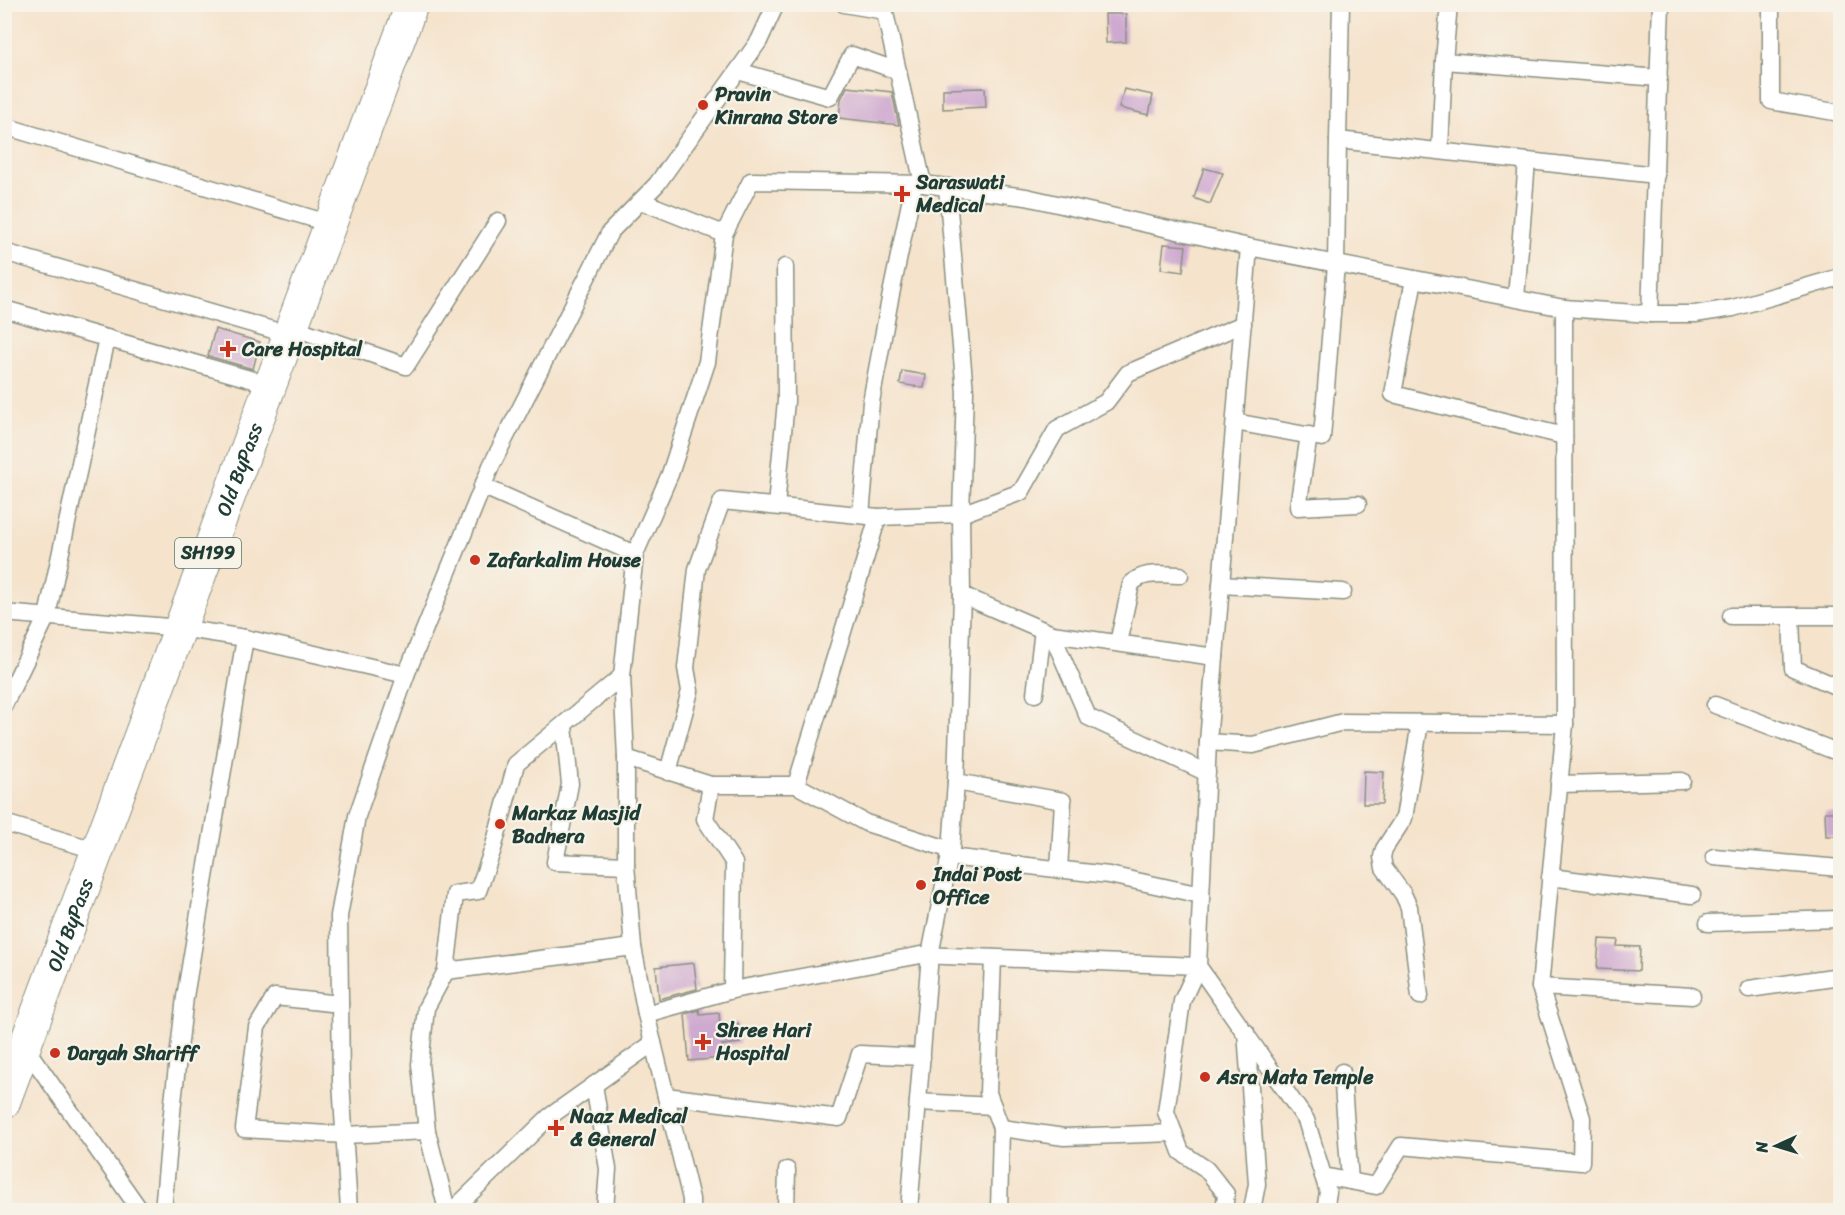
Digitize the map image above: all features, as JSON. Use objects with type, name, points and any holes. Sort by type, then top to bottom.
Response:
[{"type":"highway","name":"Old ByPass","points":[[4,1102],[412,4]]},
{"type":"street","points":[[349,1210],[340,1004],[339,915],[357,816],[406,675],[491,466],[610,232],[657,184],[759,41],[776,4]]},
{"type":"street","points":[[844,4],[884,8],[919,184],[890,298],[871,402],[861,515]]},
{"type":"street","points":[[1235,422],[1322,438],[1336,264],[1341,4]]},
{"type":"street","points":[[1440,150],[1449,4]]},
{"type":"street","points":[[1650,314],[1661,4]]},
{"type":"street","points":[[1771,4],[1771,101],[1840,112]]},
{"type":"street","points":[[738,71],[830,97],[852,54],[898,71]]},
{"type":"street","points":[[1444,61],[1659,78]]},
{"type":"street","points":[[4,126],[331,224]]},
{"type":"street","points":[[1338,140],[1656,175]]},
{"type":"street","points":[[1516,298],[1527,161]]},
{"type":"street","points":[[691,1210],[692,1200],[646,1014],[633,947],[626,865],[626,759],[622,676],[635,554],[670,474],[707,362],[724,234],[751,181],[919,184],[1026,197],[1249,247],[1564,308],[1650,314],[1695,314],[1733,308],[1840,278]]},
{"type":"street","points":[[909,1210],[930,955],[950,854],[956,782],[965,392],[946,187]]},
{"type":"street","points":[[640,201],[724,234]]},
{"type":"street","points":[[4,252],[291,331],[406,366],[498,220]]},
{"type":"street","points":[[1224,1210],[1226,1194],[1206,1169],[1181,1152],[1166,1112],[1182,1001],[1198,966],[1208,742],[1249,247]]},
{"type":"street","points":[[776,506],[786,400],[785,267]]},
{"type":"street","points":[[1414,279],[1393,394],[1564,436]]},
{"type":"street","points":[[1323,1176],[1376,1186],[1401,1146],[1581,1162],[1582,1118],[1540,987],[1565,724],[1564,308]]},
{"type":"street","points":[[5,312],[107,338],[271,385]]},
{"type":"street","points":[[668,772],[690,691],[686,668],[696,569],[722,501],[878,517],[961,514],[1021,492],[1057,429],[1106,402],[1128,373],[1243,324]]},
{"type":"street","points":[[4,705],[47,616],[107,338]]},
{"type":"street","points":[[1309,435],[1298,507],[1358,504]]},
{"type":"street","points":[[482,486],[635,554]]},
{"type":"street","points":[[796,786],[878,517]]},
{"type":"street","points":[[1118,643],[1131,584],[1145,574],[1180,575]]},
{"type":"street","points":[[1221,585],[1344,592]]},
{"type":"street","points":[[962,595],[1047,632],[1215,657]]},
{"type":"street","points":[[4,613],[180,628],[245,638],[406,675]]},
{"type":"street","points":[[1731,616],[1840,616]]},
{"type":"street","points":[[1791,616],[1793,668],[1840,688]]},
{"type":"street","points":[[1035,694],[1047,632]]},
{"type":"street","points":[[1047,632],[1088,717],[1207,773]]},
{"type":"street","points":[[163,1210],[185,997],[245,638]]},
{"type":"street","points":[[447,1210],[427,1131],[420,1064],[426,1008],[446,971],[455,894],[478,891],[493,849],[516,764],[622,676]]},
{"type":"street","points":[[1715,705],[1840,753]]},
{"type":"street","points":[[1208,742],[1253,745],[1343,722],[1565,724]]},
{"type":"street","points":[[1420,723],[1404,818],[1382,856],[1384,868],[1403,894],[1409,908],[1420,996]]},
{"type":"street","points":[[564,726],[570,784],[555,862],[626,865]]},
{"type":"street","points":[[626,759],[711,785],[796,786],[866,824],[950,854],[1109,875],[1202,895]]},
{"type":"street","points":[[956,782],[1063,801],[1059,870]]},
{"type":"street","points":[[1559,784],[1682,782]]},
{"type":"street","points":[[711,785],[705,819],[734,863],[732,990]]},
{"type":"street","points":[[4,823],[98,850]]},
{"type":"street","points":[[1714,857],[1840,868]]},
{"type":"street","points":[[1550,877],[1692,895]]},
{"type":"street","points":[[1708,923],[1840,919]]},
{"type":"street","points":[[446,971],[633,947]]},
{"type":"street","points":[[646,1014],[732,990],[921,955],[1198,966]]},
{"type":"street","points":[[993,958],[988,1093],[1001,1128],[999,1210]]},
{"type":"street","points":[[1198,966],[1306,1120],[1328,1192],[1325,1210]]},
{"type":"street","points":[[1749,989],[1840,976]]},
{"type":"street","points":[[1540,987],[1692,996]]},
{"type":"street","points":[[340,1004],[275,998],[257,1027],[244,1129],[345,1135],[427,1131]]},
{"type":"street","points":[[1246,1032],[1257,1184],[1252,1210]]},
{"type":"street","points":[[453,1210],[549,1117],[653,1043]]},
{"type":"street","points":[[25,1047],[140,1210]]},
{"type":"street","points":[[666,1096],[839,1118],[860,1054],[922,1057]]},
{"type":"street","points":[[1342,1072],[1350,1181]]},
{"type":"street","points":[[594,1085],[608,1169],[605,1210]]},
{"type":"street","points":[[918,1102],[993,1107]]},
{"type":"street","points":[[1001,1128],[1064,1137],[1174,1133]]},
{"type":"street","points":[[786,1210],[788,1170]]},
{"type":"building","points":[[1105,14],[1126,14],[1126,42],[1106,43]]},
{"type":"building","points":[[847,87],[892,92],[899,125],[839,118],[841,99]]},
{"type":"building","points":[[985,88],[986,107],[943,109],[943,89]]},
{"type":"building","points":[[1124,89],[1153,95],[1149,115],[1119,108]]},
{"type":"building","points":[[1204,168],[1223,173],[1210,204],[1194,198]]},
{"type":"building","points":[[1164,244],[1186,246],[1183,272],[1161,269]]},
{"type":"building","points":[[215,329],[260,342],[253,369],[208,356]]},
{"type":"building","points":[[902,371],[926,375],[924,388],[900,384]]},
{"type":"building","points":[[1364,771],[1384,772],[1382,804],[1363,804]]},
{"type":"building","points":[[1825,812],[1840,812],[1840,836],[1826,836]]},
{"type":"building","points":[[1599,939],[1618,940],[1617,946],[1640,947],[1639,971],[1597,969]]},
{"type":"building","points":[[694,963],[697,989],[659,999],[656,967]]},
{"type":"building","points":[[699,1010],[700,1015],[719,1013],[720,1025],[738,1023],[740,1043],[722,1045],[723,1058],[689,1061],[685,1014]]},
{"type":"place","name":"Pravin Kinrana Store","points":[[703,105]]},
{"type":"place","name":"Saraswati Medical","points":[[902,194]]},
{"type":"place","name":"Care Hospital","points":[[228,349]]},
{"type":"place","name":"Zafarkalim House","points":[[475,560]]},
{"type":"place","name":"Markaz Masjid Badnera","points":[[500,824]]},
{"type":"place","name":"Indai Post Office","points":[[921,885]]},
{"type":"place","name":"Shree Hari Hospital","points":[[703,1042]]},
{"type":"place","name":"Dargah Shariff","points":[[55,1053]]},
{"type":"place","name":"Asra Mata Temple","points":[[1205,1077]]},
{"type":"place","name":"Naaz Medical & General","points":[[556,1128]]}]
